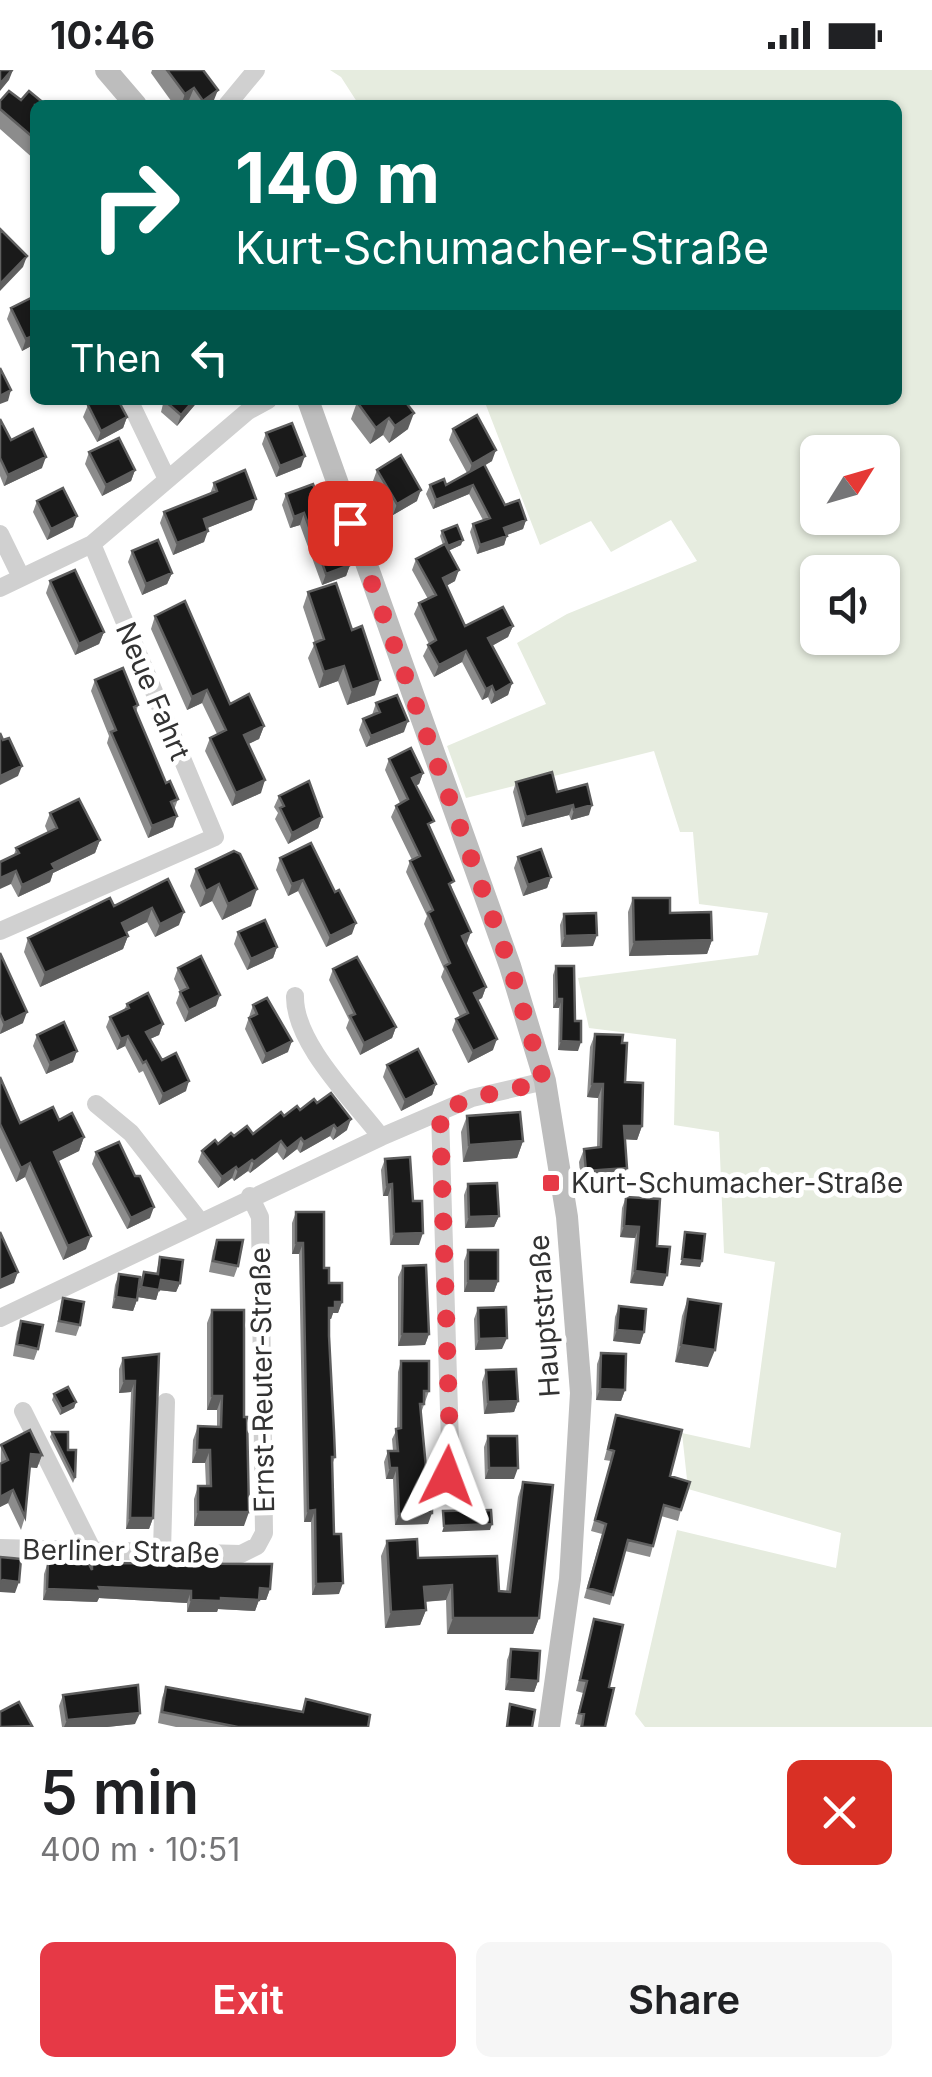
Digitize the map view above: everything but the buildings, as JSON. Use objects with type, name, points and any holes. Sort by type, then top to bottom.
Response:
[{"type":"street","points":[[106,70],[132,100]]},
{"type":"street","points":[[231,100],[256,70]]},
{"type":"street","points":[[131,405],[167,479]]},
{"type":"street","points":[[0,588],[92,544],[259,405]]},
{"type":"street","name":"Hauptstraße","points":[[310,405],[510,966],[544,1082],[567,1217],[581,1393],[570,1579],[549,1727]]},
{"type":"street","points":[[0,534],[21,577]]},
{"type":"street","name":"Neue Fahrt","points":[[0,931],[220,843],[92,544]]},
{"type":"street","points":[[295,996],[295,1014],[306,1038],[381,1136]]},
{"type":"street","points":[[0,1318],[381,1136],[472,1098],[544,1082]]},
{"type":"street","points":[[96,1104],[131,1134],[199,1220]]},
{"type":"street","points":[[440,1112],[450,1444],[447,1476]]},
{"type":"street","name":"Ernst-Reuter-Straße","points":[[241,1554],[258,1546],[264,1533],[260,1217],[250,1196]]},
{"type":"street","points":[[162,1552],[166,1402]]},
{"type":"street","points":[[23,1411],[93,1552]]},
{"type":"street","name":"Berliner Straße","points":[[0,1548],[241,1554]]},
{"type":"shaded area","points":[[330,70],[932,70],[932,1727],[645,1727],[635,1714],[677,1530],[836,1568],[841,1533],[688,1489],[682,1433],[750,1448],[775,1262],[724,1253],[719,1132],[674,1125],[676,1039],[589,1028],[578,978],[758,955],[768,913],[699,904],[693,832],[680,832],[654,751],[466,798],[447,746],[546,704],[517,643],[567,614],[697,561],[671,520],[611,552],[591,521],[540,545],[486,405],[902,405],[902,100],[356,100],[341,77]]},
{"type":"place","name":"Kurt-Schumacher-Straße","points":[[551,1183]]},
{"type":"route","points":[[350,523],[510,966],[544,1082],[472,1098],[440,1112],[450,1444],[447,1476]]}]
